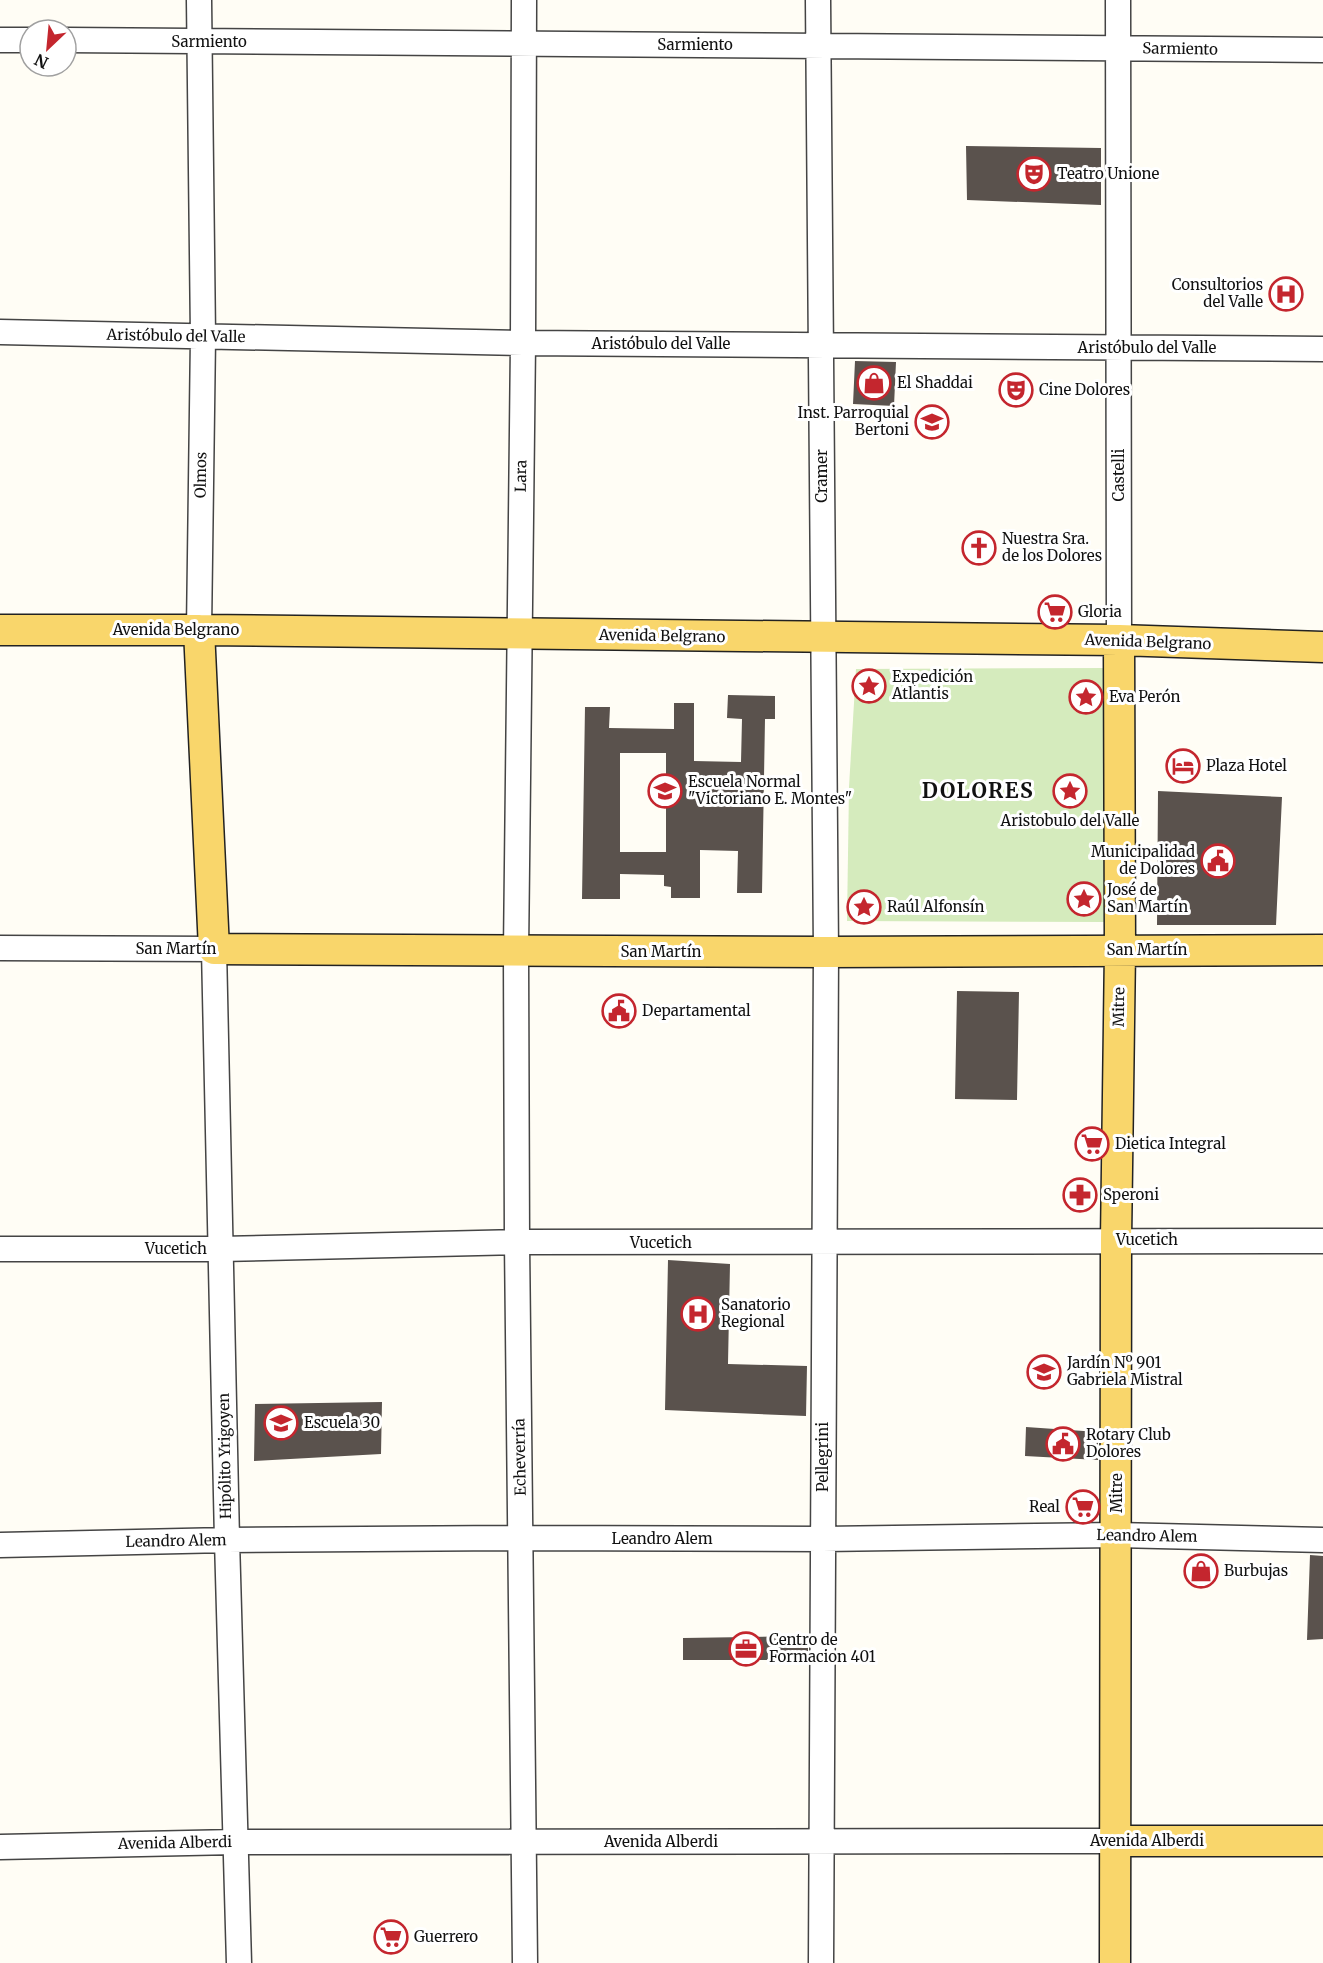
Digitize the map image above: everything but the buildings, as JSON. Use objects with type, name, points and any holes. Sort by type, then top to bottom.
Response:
[{"type":"main road","name":"Avenida Belgrano","points":[[0,630],[1119,640],[1323,647]]},
{"type":"main road","name":"Olmos","points":[[199,630],[214,950]]},
{"type":"main road","name":"Castelli","points":[[1119,640],[1120,950]]},
{"type":"main road","name":"San Martín","points":[[214,950],[516,952],[1323,950]]},
{"type":"main road","name":"Mitre","points":[[1115,1963],[1116,1240],[1120,950]]},
{"type":"main road","name":"Avenida Alberdi","points":[[1116,1841],[1323,1841]]},
{"type":"street","name":"Olmos","points":[[199,0],[203,337],[199,630]]},
{"type":"street","name":"Lara","points":[[516,952],[523,344],[524,0]]},
{"type":"street","name":"Cramer","points":[[818,0],[826,952]]},
{"type":"street","name":"Castelli","points":[[1118,0],[1119,640]]},
{"type":"street","points":[[0,40],[18,40]]},
{"type":"street","name":"Sarmiento","points":[[78,40],[1323,50]]},
{"type":"street","name":"Aristóbulo del Valle","points":[[0,332],[523,344],[1323,349]]},
{"type":"street","name":"San Martín","points":[[0,948],[214,950]]},
{"type":"street","name":"Hipólito Yrigoyen","points":[[214,950],[239,1963]]},
{"type":"street","name":"Echeverría","points":[[516,952],[525,1963]]},
{"type":"street","name":"Pellegrini","points":[[821,1963],[826,952]]},
{"type":"street","name":"Vucetich","points":[[0,1249],[220,1248],[517,1242],[1323,1241]]},
{"type":"street","name":"Leandro Alem","points":[[0,1545],[227,1540],[823,1539],[1117,1535],[1323,1540]]},
{"type":"street","name":"Avenida Alberdi","points":[[0,1847],[235,1842],[1116,1841]]},
{"type":"green space","points":[[1109,668],[1108,922],[847,921],[849,787],[856,669]]},
{"type":"place","name":"Teatro Unione","points":[[1034,174]]},
{"type":"place","name":"Consultorios del Valle","points":[[1286,294]]},
{"type":"place","name":"El Shaddai","points":[[874,383]]},
{"type":"place","name":"Cine Dolores","points":[[1016,390]]},
{"type":"place","name":"Inst. Parroquial Bertoni","points":[[932,422]]},
{"type":"place","name":"Nuestra Sra. de los Dolores","points":[[979,548]]},
{"type":"place","name":"Gloria","points":[[1055,612]]},
{"type":"place","name":"Expedición Atlantis","points":[[869,686]]},
{"type":"place","name":"Eva Perón","points":[[1086,697]]},
{"type":"place","name":"Plaza Hotel","points":[[1183,766]]},
{"type":"place","name":"Escuela Normal \"Victoriano E. Montes\"","points":[[665,791]]},
{"type":"place","name":"Aristobulo del Valle","points":[[1070,791]]},
{"type":"place","name":"Municipalidad de Dolores","points":[[1218,861]]},
{"type":"place","name":"José de San Martín","points":[[1084,899]]},
{"type":"place","name":"Raúl Alfonsín","points":[[864,907]]},
{"type":"place","name":"Departamental","points":[[619,1011]]},
{"type":"place","name":"Dietica Integral","points":[[1092,1144]]},
{"type":"place","name":"Speroni","points":[[1080,1195]]},
{"type":"place","name":"Sanatorio Regional","points":[[698,1314]]},
{"type":"place","name":"Jardín Nº 901 Gabriela Mistral","points":[[1044,1372]]},
{"type":"place","name":"Escuela 30","points":[[281,1423]]},
{"type":"place","name":"Rotary Club Dolores","points":[[1063,1444]]},
{"type":"place","name":"Real","points":[[1083,1507]]},
{"type":"place","name":"Burbujas","points":[[1201,1571]]},
{"type":"place","name":"Centro de Formacion 401","points":[[746,1649]]},
{"type":"place","name":"Guerrero","points":[[391,1937]]},
{"type":"district","name":"DOLORES","points":[[978,791]]}]
